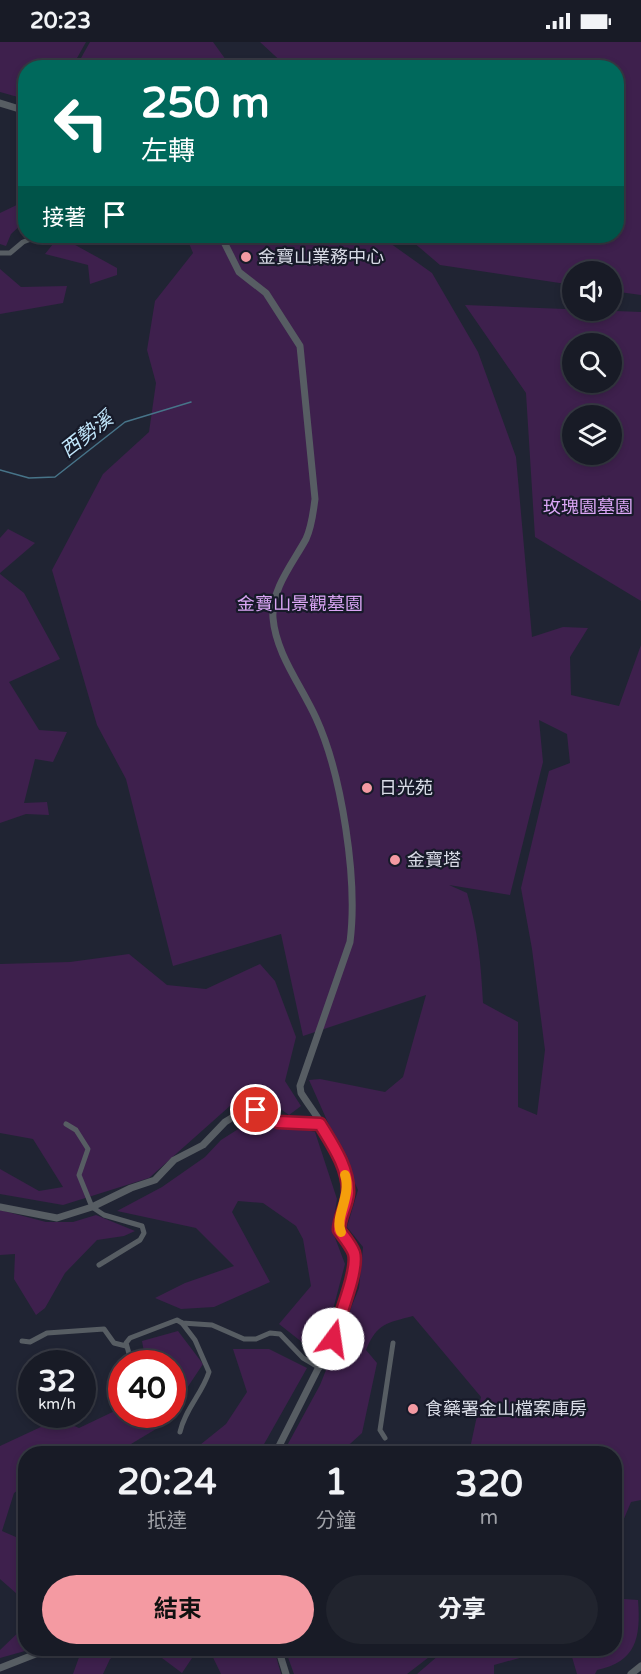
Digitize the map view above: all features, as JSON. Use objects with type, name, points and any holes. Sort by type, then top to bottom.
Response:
[{"type":"street","points":[[0,103],[18,109]]},
{"type":"street","points":[[0,253],[10,253],[22,243]]},
{"type":"street","points":[[224,243],[239,272],[266,293],[296,339],[306,398],[315,499],[313,518],[307,537],[273,604],[275,635],[317,720],[330,762],[343,815],[353,918],[350,942],[300,1086],[339,1157],[347,1179],[348,1194],[339,1230],[353,1251],[355,1271],[333,1339],[320,1368],[299,1402],[279,1446]]},
{"type":"street","points":[[0,1207],[57,1218],[92,1207],[130,1188],[155,1180],[174,1160],[203,1145],[225,1122],[243,1111],[256,1110],[278,1122],[320,1124]]},
{"type":"street","points":[[66,1124],[76,1130],[87,1149],[79,1175],[92,1207],[104,1215],[142,1226],[144,1233],[140,1240],[99,1265]]},
{"type":"street","points":[[127,1350],[126,1346],[130,1338],[177,1320],[195,1340],[209,1372],[200,1395],[184,1416],[180,1432]]},
{"type":"street","points":[[182,1323],[212,1325],[244,1339],[256,1339],[270,1333],[279,1334],[303,1358],[320,1368]]},
{"type":"street","points":[[22,1341],[30,1342],[47,1333],[104,1329],[114,1343],[126,1346]]},
{"type":"street","points":[[385,1438],[380,1430],[393,1343]]},
{"type":"street","points":[[0,1668],[31,1656]]},
{"type":"street","points":[[280,1656],[286,1674]]},
{"type":"street","points":[[631,1674],[641,1666]]},
{"type":"green space","points":[[0,42],[86,42],[76,60],[18,60],[18,97],[0,92]]},
{"type":"green space","points":[[90,42],[213,42],[226,60],[80,60]]},
{"type":"green space","points":[[260,42],[641,42],[641,295],[622,292],[622,261],[562,261],[562,283],[440,265],[414,243],[624,243],[624,60],[279,60]]},
{"type":"green space","points":[[18,204],[18,228],[11,234],[6,246],[0,244],[0,213]]},
{"type":"green space","points":[[54,243],[72,243],[117,268],[117,275],[90,284],[88,265],[45,254]]},
{"type":"green space","name":"金寶山景觀墓園","points":[[189,243],[390,243],[432,273],[478,352],[516,457],[532,637],[563,627],[588,628],[570,657],[571,695],[619,706],[641,645],[641,1500],[631,1502],[622,1523],[622,1446],[470,1446],[481,1397],[413,1316],[396,1320],[379,1329],[366,1350],[377,1363],[362,1433],[348,1446],[287,1446],[320,1385],[359,1288],[363,1247],[347,1227],[358,1190],[309,1080],[320,1079],[385,1092],[403,1077],[426,995],[303,1036],[281,934],[173,966],[126,779],[97,725],[52,570],[103,474],[149,432],[156,383],[147,350],[155,301],[193,253]],"holes":[[[539,720],[567,734],[570,763],[549,771],[521,888],[532,949],[545,1050],[537,1115],[518,1107],[518,1022],[483,1003],[474,920],[467,893],[449,885],[510,895],[543,762]]]},
{"type":"green space","points":[[0,269],[21,287],[67,286],[63,303],[0,314]]},
{"type":"green space","name":"玫瑰園墓園","points":[[465,305],[562,309],[562,321],[622,321],[622,311],[641,312],[641,601],[535,537],[526,393]]},
{"type":"green space","points":[[8,529],[35,543],[0,573],[0,538]]},
{"type":"green space","points":[[0,574],[24,593],[60,659],[9,682],[39,730],[67,732],[53,762],[35,759],[24,803],[47,802],[49,815],[26,814],[0,823]]},
{"type":"green space","points":[[129,954],[167,985],[206,989],[260,964],[275,981],[296,1037],[285,1081],[301,1106],[289,1115],[265,1098],[231,1105],[149,1178],[63,1205],[0,1194],[0,1169],[39,1191],[63,1187],[33,1139],[0,1133],[0,964],[70,962]]},
{"type":"green space","points":[[254,1119],[315,1132],[337,1199],[332,1230],[345,1264],[326,1336],[317,1354],[279,1324],[311,1286],[303,1239],[296,1226],[263,1203],[238,1201],[232,1212],[270,1282],[214,1307],[181,1309],[155,1298],[185,1283],[234,1266],[196,1228],[117,1211],[162,1187],[205,1157],[221,1140]]},
{"type":"green space","points":[[0,1210],[46,1222],[73,1222],[96,1215],[135,1231],[124,1236],[97,1240],[65,1273],[45,1308],[36,1315],[14,1279],[15,1254],[0,1255]]},
{"type":"green space","points":[[178,1331],[203,1364],[186,1390],[186,1350],[144,1350],[142,1341]]},
{"type":"green space","points":[[233,1349],[269,1349],[307,1368],[263,1446],[199,1446],[226,1424],[247,1392]]},
{"type":"green space","points":[[108,1414],[108,1428],[158,1428],[128,1446],[18,1446],[18,1490],[14,1493],[2,1531],[18,1538],[18,1595],[0,1579],[0,1446],[39,1428],[96,1428],[96,1420]]},
{"type":"green space","points":[[622,1596],[624,1599],[638,1600],[637,1637],[628,1654],[620,1661],[597,1670],[595,1674],[577,1674],[572,1657],[622,1656]]},
{"type":"green space","points":[[18,1633],[18,1653],[0,1658],[0,1650]]},
{"type":"green space","points":[[79,1656],[114,1656],[110,1659],[103,1674],[73,1674]]},
{"type":"green space","points":[[159,1656],[193,1656],[182,1673]]},
{"type":"green space","points":[[212,1656],[276,1656],[281,1674],[221,1674]]},
{"type":"green space","points":[[288,1656],[430,1656],[407,1674],[294,1674]]},
{"type":"green space","points":[[438,1656],[527,1656],[494,1665],[494,1674],[417,1674]]},
{"type":"waterway","name":"西勢溪","points":[[0,470],[29,478],[55,477],[125,422],[191,402]]},
{"type":"slow traffic","points":[[341,1232],[339,1223],[348,1194],[345,1175]]},
{"type":"place","name":"金寶山業務中心","points":[[246,257]]},
{"type":"place","name":"日光苑","points":[[367,788]]},
{"type":"place","name":"金寶塔","points":[[395,860]]},
{"type":"place","name":"食藥署金山檔案庫房","points":[[413,1409]]},
{"type":"route","points":[[256,1110],[278,1122],[320,1124],[339,1157],[347,1179],[348,1194],[339,1230],[353,1251],[355,1271],[333,1339]]}]
